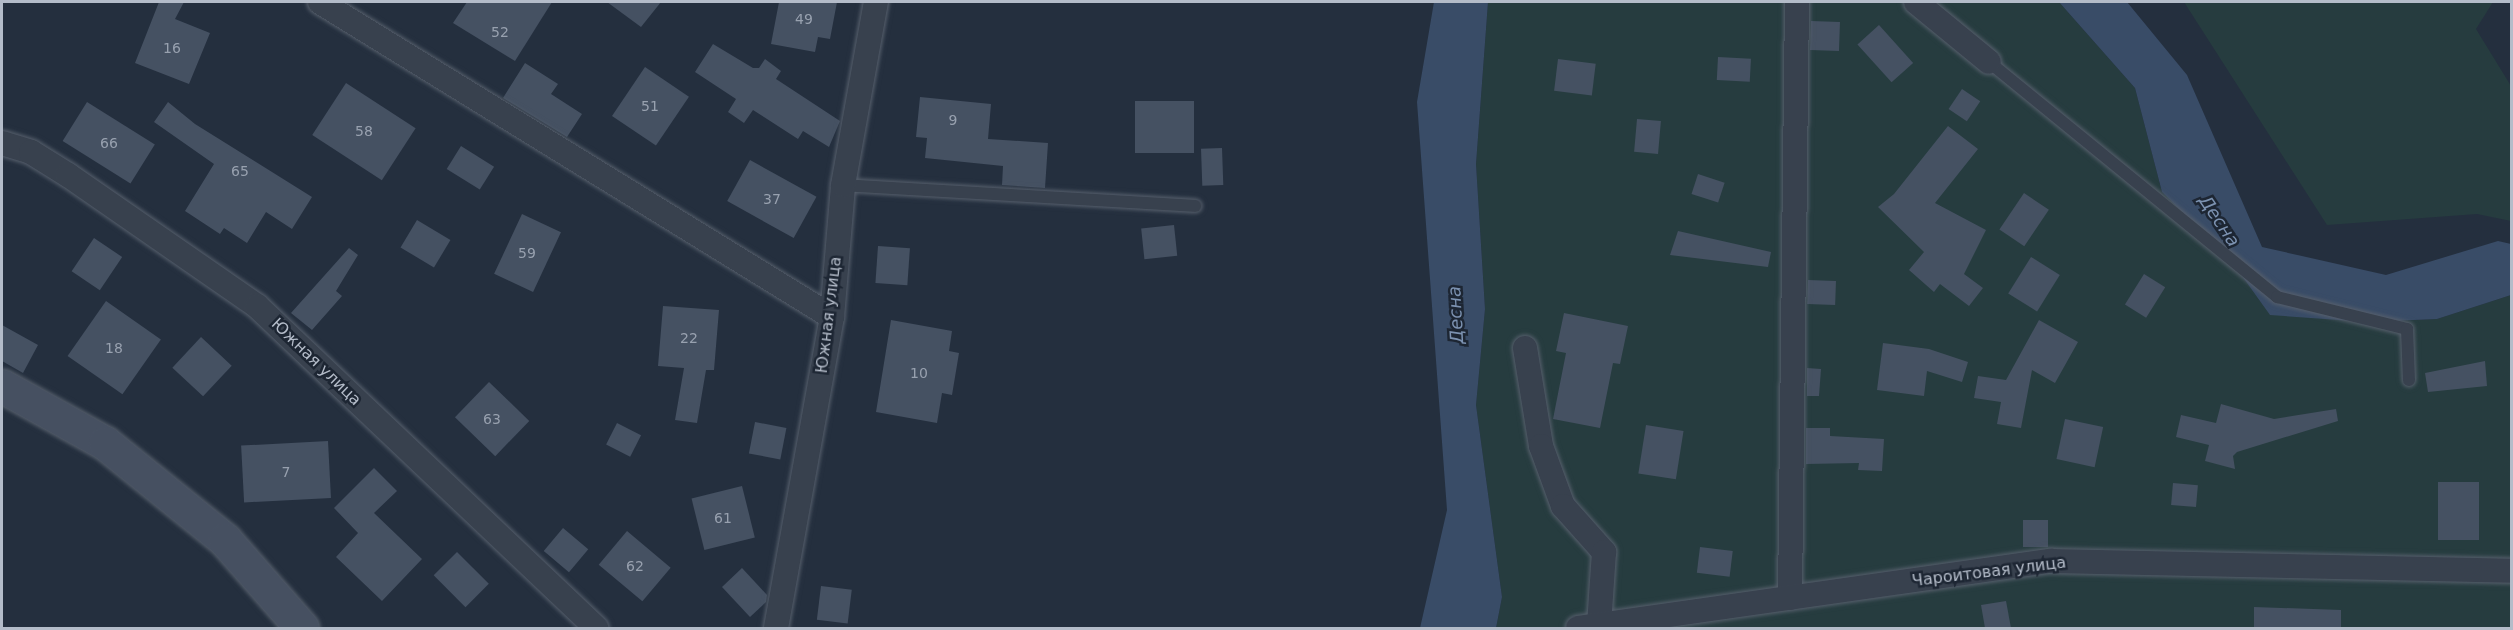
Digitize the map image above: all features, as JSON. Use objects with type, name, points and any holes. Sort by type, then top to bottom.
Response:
[{"type":"street","points":[[320,2],[832,317]]},
{"type":"street","name":"Южная улица","points":[[776,628],[832,317],[843,185],[876,2]]},
{"type":"street","points":[[1790,598],[1797,2]]},
{"type":"street","points":[[1916,2],[1989,62]]},
{"type":"street","name":"Южная улица","points":[[2,143],[31,152],[68,175],[257,306],[596,628]]},
{"type":"street","points":[[1525,348],[1541,446],[1563,506],[1604,552],[1588,627]]},
{"type":"street","points":[[2,386],[105,443],[225,540],[302,628]]},
{"type":"street","name":"Чароитовая улица","points":[[1588,627],[2051,561],[2511,571]]},
{"type":"lane","points":[[1989,62],[2277,297],[2407,329],[2409,380]]},
{"type":"lane","points":[[843,185],[1195,206]]},
{"type":"green space","points":[[1488,2],[2059,2],[2135,88],[2162,192],[2367,322],[2437,319],[2511,295],[2511,628],[1496,628],[1502,597],[1476,405],[1485,309],[1476,164]]},
{"type":"green space","points":[[2184,2],[2493,2],[2476,29],[2511,86],[2511,221],[2477,214],[2327,225]]},
{"type":"water","name":"Десна","points":[[1434,2],[1488,2],[1476,164],[1485,309],[1476,405],[1502,597],[1496,628],[1420,628],[1447,510],[1417,102]]},
{"type":"water","name":"Десна","points":[[2059,2],[2127,2],[2187,75],[2262,247],[2386,275],[2498,241],[2511,244],[2511,295],[2437,319],[2367,322],[2270,315],[2232,262],[2162,192],[2135,88]]},
{"type":"building","points":[[159,2],[184,2],[175,19],[210,33],[189,84],[135,63]]},
{"type":"building","points":[[467,2],[552,2],[515,61],[453,23]]},
{"type":"building","points":[[607,2],[661,2],[641,27]]},
{"type":"building","points":[[779,2],[837,2],[830,39],[818,37],[815,52],[771,44]]},
{"type":"building","points":[[1811,21],[1840,22],[1839,51],[1810,50]]},
{"type":"building","points":[[1879,25],[1913,63],[1892,82],[1857,44]]},
{"type":"building","points":[[713,44],[753,68],[759,68],[765,59],[781,71],[776,79],[840,121],[829,147],[803,131],[798,139],[753,110],[744,123],[728,112],[736,99],[695,72]]},
{"type":"building","points":[[1718,57],[1751,59],[1750,82],[1717,80]]},
{"type":"building","points":[[1558,59],[1596,64],[1592,95],[1554,91]]},
{"type":"building","points":[[525,63],[558,84],[551,94],[582,114],[567,137],[503,98]]},
{"type":"building","points":[[645,67],[689,97],[656,146],[612,116]]},
{"type":"building","points":[[346,83],[416,128],[382,180],[312,135]]},
{"type":"building","points":[[1962,89],[1980,101],[1967,121],[1949,109]]},
{"type":"building","points":[[920,97],[991,104],[988,139],[1048,143],[1045,188],[1002,185],[1003,166],[925,158],[927,138],[916,137]]},
{"type":"building","points":[[1135,101],[1194,101],[1194,153],[1135,153]]},
{"type":"building","points":[[87,102],[155,144],[130,183],[63,141]]},
{"type":"building","points":[[168,102],[195,124],[312,197],[292,229],[266,212],[247,243],[224,228],[220,234],[185,211],[214,164],[154,122]]},
{"type":"building","points":[[1637,119],[1661,121],[1658,154],[1634,152]]},
{"type":"building","points":[[1948,126],[1978,149],[1935,203],[1986,230],[1964,274],[1983,288],[1969,306],[1940,284],[1934,292],[1909,270],[1924,252],[1878,207],[1894,194]]},
{"type":"building","points":[[461,146],[494,167],[480,190],[447,169]]},
{"type":"building","points":[[1222,148],[1223,185],[1202,186],[1201,149]]},
{"type":"building","points":[[750,160],[816,197],[794,238],[727,201]]},
{"type":"building","points":[[1698,174],[1725,183],[1718,203],[1692,194]]},
{"type":"building","points":[[2024,193],[2049,210],[2024,246],[1999,229]]},
{"type":"building","points":[[522,214],[561,232],[533,292],[494,274]]},
{"type":"building","points":[[417,220],[450,240],[434,268],[401,247]]},
{"type":"building","points":[[1174,225],[1177,256],[1144,259],[1141,228]]},
{"type":"building","points":[[1678,231],[1771,252],[1768,267],[1670,255]]},
{"type":"building","points":[[94,238],[122,257],[100,290],[72,271]]},
{"type":"building","points":[[878,246],[910,248],[907,285],[875,283]]},
{"type":"building","points":[[349,248],[358,255],[336,291],[342,296],[312,330],[291,313]]},
{"type":"building","points":[[2031,257],[2060,275],[2037,311],[2008,293]]},
{"type":"building","points":[[2144,274],[2165,287],[2146,318],[2125,305]]},
{"type":"building","points":[[1808,280],[1836,281],[1835,305],[1807,304]]},
{"type":"building","points":[[106,301],[161,339],[122,394],[68,356]]},
{"type":"building","points":[[663,306],[719,310],[714,370],[706,370],[697,423],[675,420],[684,368],[658,366]]},
{"type":"building","points":[[1564,313],[1628,326],[1620,364],[1613,363],[1600,428],[1553,419],[1566,353],[1556,351]]},
{"type":"building","points":[[891,320],[952,331],[949,351],[959,353],[952,395],[942,393],[937,423],[876,412]]},
{"type":"building","points":[[2039,320],[2078,342],[2055,383],[2032,370],[2021,428],[1997,424],[2001,402],[1974,398],[1978,376],[2006,380]]},
{"type":"building","points":[[2,325],[38,345],[23,373],[2,361]]},
{"type":"building","points":[[201,337],[232,366],[203,396],[172,368]]},
{"type":"building","points":[[1883,343],[1929,349],[1968,362],[1962,382],[1927,371],[1924,396],[1877,390]]},
{"type":"building","points":[[2485,361],[2487,386],[2428,392],[2425,373]]},
{"type":"building","points":[[1807,368],[1821,369],[1819,396],[1807,396]]},
{"type":"building","points":[[489,382],[529,421],[495,456],[455,417]]},
{"type":"building","points":[[2221,404],[2274,419],[2336,409],[2338,421],[2237,452],[2233,456],[2235,469],[2205,461],[2209,445],[2176,437],[2181,415],[2216,423]]},
{"type":"building","points":[[2065,419],[2103,427],[2095,467],[2056,459]]},
{"type":"building","points":[[755,422],[786,428],[780,460],[749,453]]},
{"type":"building","points":[[617,423],[641,435],[630,457],[606,444]]},
{"type":"building","points":[[1646,425],[1684,431],[1676,479],[1638,473]]},
{"type":"building","points":[[1806,428],[1830,428],[1830,436],[1884,439],[1882,471],[1858,470],[1859,463],[1806,464]]},
{"type":"building","points":[[328,441],[331,498],[244,502],[241,446]]},
{"type":"building","points":[[374,468],[397,491],[374,513],[422,559],[382,601],[336,557],[358,533],[334,508]]},
{"type":"building","points":[[2438,482],[2479,482],[2479,540],[2438,540]]},
{"type":"building","points":[[2173,483],[2198,485],[2196,507],[2171,505]]},
{"type":"building","points":[[742,486],[755,537],[704,550],[692,499]]},
{"type":"building","points":[[2023,520],[2048,520],[2048,547],[2023,547]]},
{"type":"building","points":[[563,528],[588,549],[569,572],[544,551]]},
{"type":"building","points":[[627,531],[671,568],[642,601],[599,565]]},
{"type":"building","points":[[1700,547],[1733,551],[1730,577],[1697,573]]},
{"type":"building","points":[[457,552],[489,584],[465,607],[434,575]]},
{"type":"building","points":[[742,568],[767,595],[766,602],[750,617],[722,587]]},
{"type":"building","points":[[821,586],[852,590],[848,624],[817,620]]},
{"type":"building","points":[[2006,601],[2011,628],[1985,628],[1981,605]]},
{"type":"building","points":[[2254,607],[2341,610],[2341,628],[2254,628]]}]
